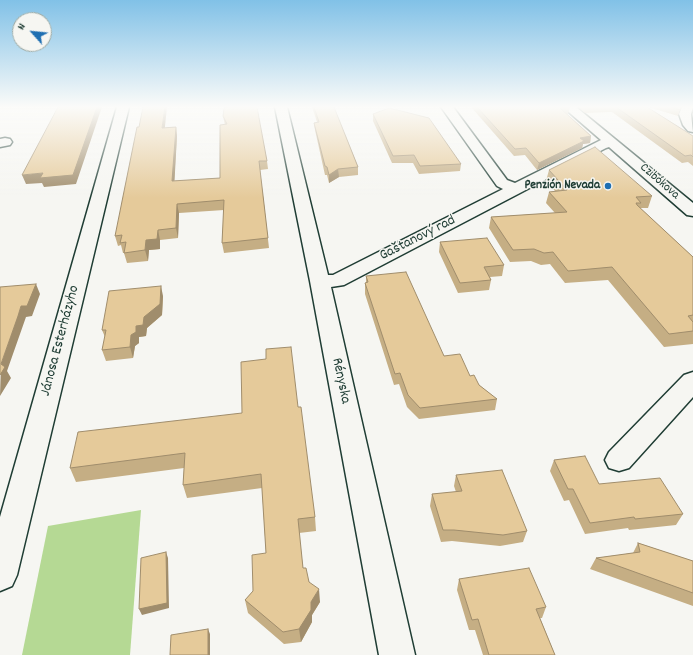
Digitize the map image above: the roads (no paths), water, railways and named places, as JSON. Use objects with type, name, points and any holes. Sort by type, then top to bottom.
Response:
[{"type":"street","name":"Jánosa Esterházyho","points":[[0,576],[115,138]]},
{"type":"street","name":"Rényska","points":[[288,138],[320,281],[397,655]]},
{"type":"street","points":[[469,138],[502,183],[514,189]]},
{"type":"street","name":"Czibókova","points":[[606,138],[693,211]]},
{"type":"street","name":"Gaštanový rad","points":[[320,281],[337,281],[603,144],[612,143]]},
{"type":"street","points":[[619,460],[693,381]]},
{"type":"place","name":"Penzión Nevada","points":[[608,186]]}]
